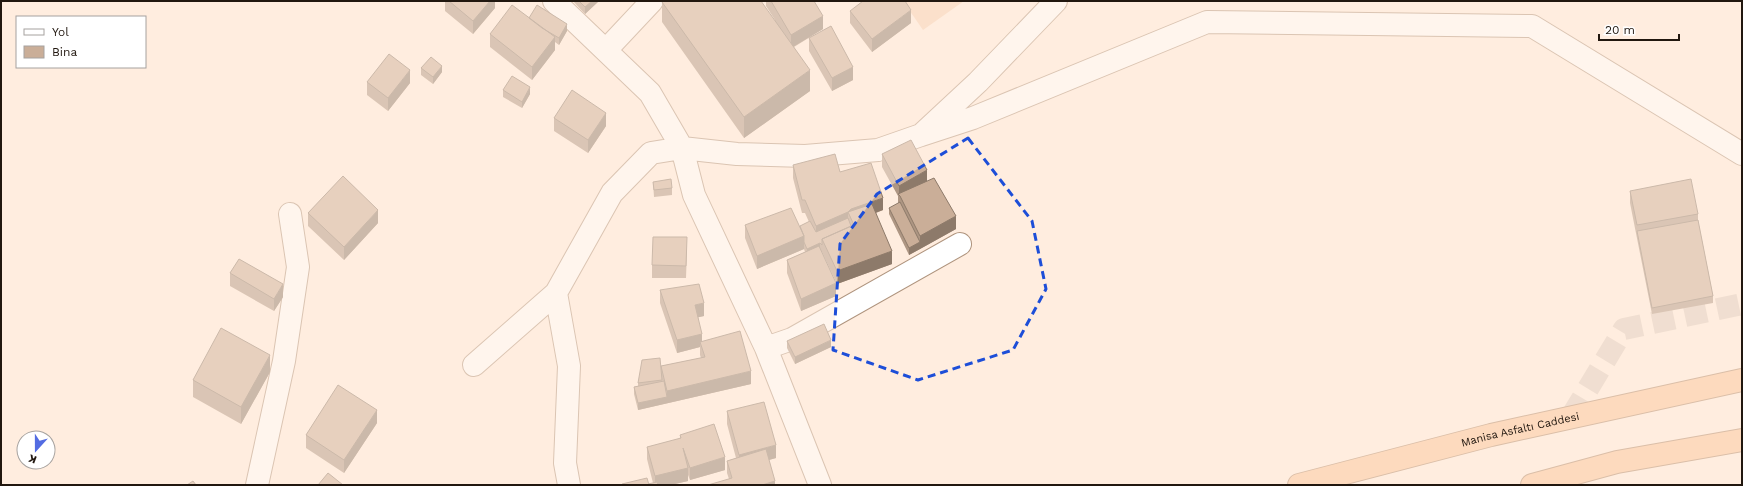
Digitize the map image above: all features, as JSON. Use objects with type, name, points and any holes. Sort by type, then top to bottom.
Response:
[{"type":"highway","name":"Manisa Asfaltı Caddesi","points":[[1299,485],[1491,435],[1742,380]]},
{"type":"highway","points":[[1532,485],[1617,462],[1742,440]]},
{"type":"highway","points":[[1690,449],[1742,443]]},
{"type":"street","points":[[554,1],[574,22],[650,93],[682,148],[694,195],[766,348],[820,485]]},
{"type":"street","points":[[601,46],[652,1]]},
{"type":"street","points":[[921,135],[978,82],[1056,1]]},
{"type":"street","points":[[474,365],[556,293],[612,193],[651,153],[682,148],[737,154],[805,156],[878,150],[973,118],[1207,22],[1532,26],[1742,154]]},
{"type":"street","points":[[257,485],[284,361],[298,267],[290,214]]},
{"type":"street","points":[[766,348],[792,339],[960,244]]},
{"type":"street","points":[[556,293],[569,366],[565,463],[569,485]]},
{"type":"highlighted area","points":[[968,138],[1032,221],[1046,289],[1013,350],[918,380],[833,350],[840,244],[877,194]]},
{"type":"shaded area","points":[[903,1],[964,1],[923,30]]},
{"type":"building","points":[[449,1],[490,1],[473,21]]},
{"type":"building","points":[[579,1],[592,1],[585,7]]},
{"type":"building","points":[[761,1],[810,70],[744,117],[662,2]]},
{"type":"building","points":[[771,1],[814,1],[823,16],[791,35]]},
{"type":"building","points":[[863,1],[905,1],[911,10],[872,39],[850,11]]},
{"type":"building","points":[[512,5],[555,37],[532,67],[490,34]]},
{"type":"building","points":[[537,5],[567,24],[559,38],[529,18]]},
{"type":"building","points":[[831,26],[853,67],[832,78],[809,38]]},
{"type":"building","points":[[389,54],[410,70],[388,98],[367,82]]},
{"type":"building","points":[[431,57],[442,66],[433,77],[421,68]]},
{"type":"building","points":[[512,76],[530,87],[522,102],[503,90]]},
{"type":"building","points":[[572,90],[606,113],[588,140],[554,118]]},
{"type":"building","points":[[911,140],[927,170],[899,186],[882,154]]},
{"type":"building","points":[[835,154],[840,172],[871,163],[883,198],[851,209],[848,212],[816,226],[805,200],[802,200],[793,165]]},
{"type":"building","points":[[343,176],[378,210],[344,247],[308,213]]},
{"type":"building","points":[[934,178],[956,216],[920,236],[898,194]]},
{"type":"building","points":[[671,179],[672,188],[654,190],[653,182]]},
{"type":"building","points":[[1691,179],[1698,214],[1637,225],[1630,191]]},
{"type":"building","points":[[900,202],[920,242],[909,248],[889,208]]},
{"type":"building","points":[[872,204],[892,251],[837,271],[822,239],[854,225],[848,212]]},
{"type":"building","points":[[791,208],[804,236],[757,256],[745,225]]},
{"type":"building","points":[[848,218],[851,226],[822,239],[822,245],[820,243],[807,249],[800,226],[810,221],[816,232]]},
{"type":"building","points":[[1698,220],[1713,296],[1652,308],[1637,231]]},
{"type":"building","points":[[653,237],[687,237],[686,266],[652,265]]},
{"type":"building","points":[[819,246],[836,283],[801,299],[787,260]]},
{"type":"building","points":[[239,259],[283,284],[274,299],[230,273]]},
{"type":"building","points":[[699,284],[704,303],[695,305],[702,334],[677,340],[660,290]]},
{"type":"building","points":[[824,324],[831,340],[795,357],[787,341]]},
{"type":"building","points":[[221,328],[270,355],[241,407],[193,380]]},
{"type":"building","points":[[740,331],[751,371],[667,391],[661,366],[705,357],[700,342]]},
{"type":"building","points":[[660,358],[662,380],[638,383],[642,360]]},
{"type":"building","points":[[664,381],[667,397],[638,403],[634,387]]},
{"type":"building","points":[[338,385],[377,410],[344,460],[306,435]]},
{"type":"building","points":[[764,402],[776,445],[739,455],[727,411]]},
{"type":"building","points":[[714,424],[725,457],[690,468],[683,448],[688,468],[655,476],[647,447],[681,438],[680,435]]},
{"type":"building","points":[[766,449],[775,481],[762,485],[708,485],[732,478],[727,461]]},
{"type":"building","points":[[328,473],[343,485],[318,485]]},
{"type":"building","points":[[647,478],[649,485],[622,485],[622,484]]},
{"type":"building","points":[[193,481],[196,485],[187,485]]},
{"type":"building","points":[[657,482],[658,485],[648,484]]},
{"type":"tunnel","points":[[1571,417],[1624,329],[1742,304]]}]
